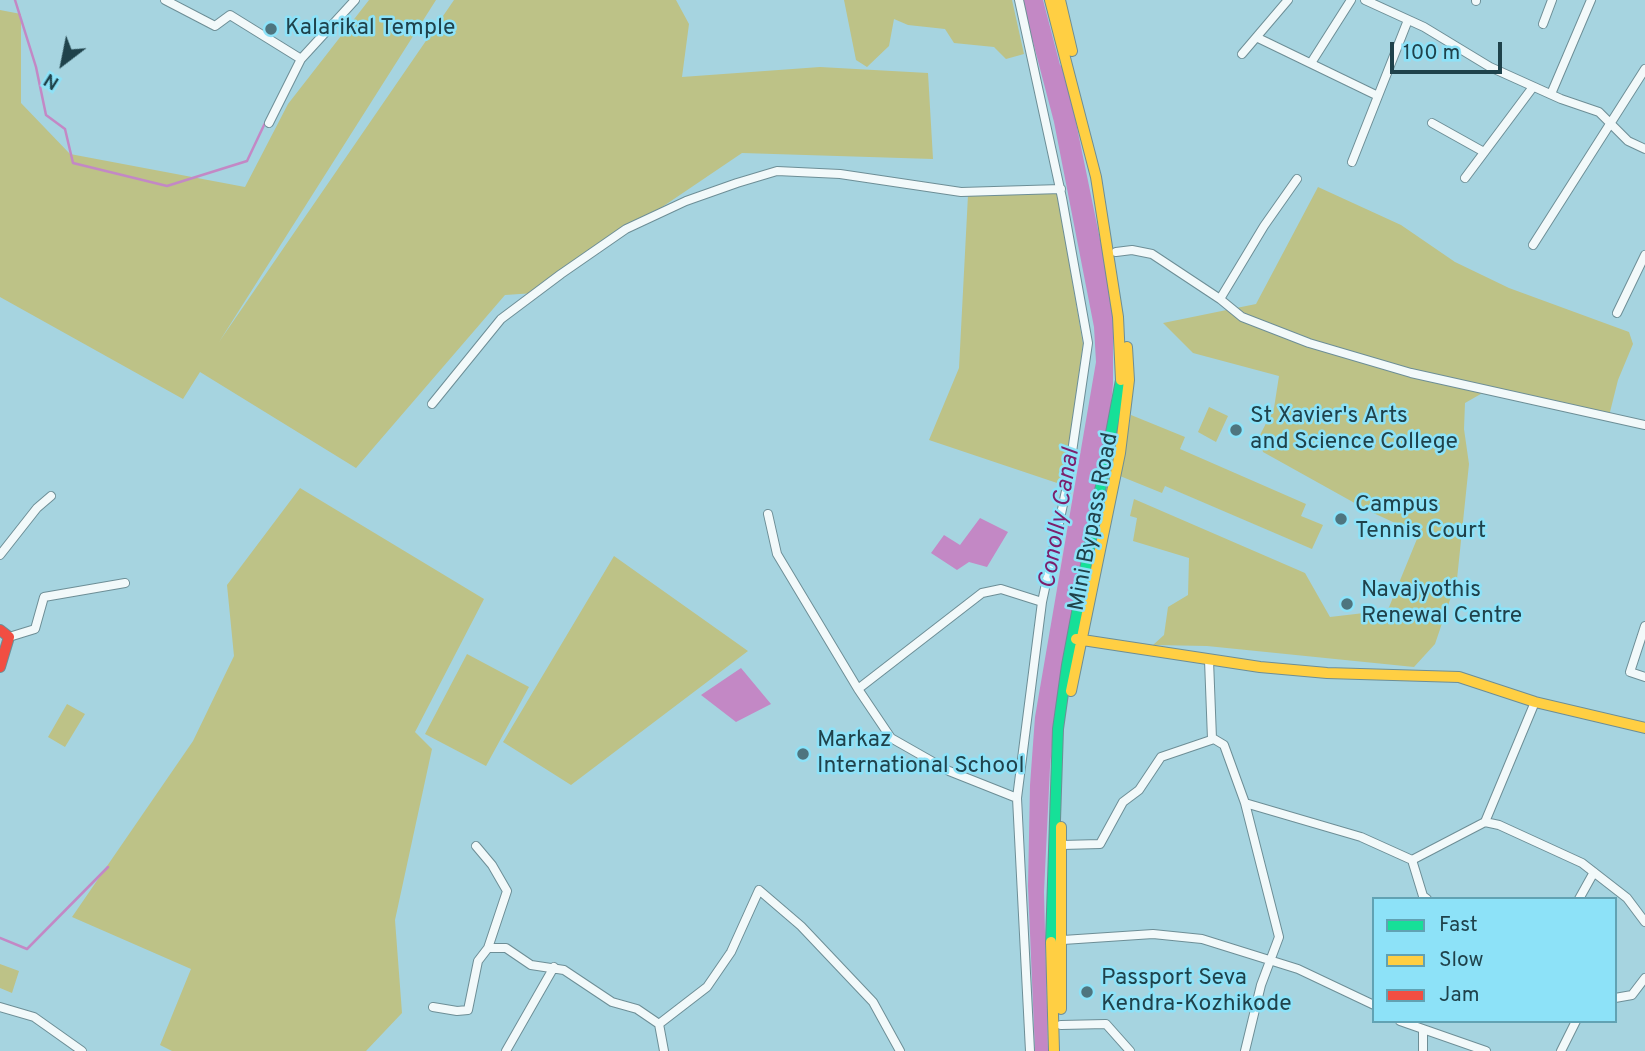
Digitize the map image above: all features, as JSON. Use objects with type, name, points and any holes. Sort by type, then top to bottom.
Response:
[{"type":"main road","name":"Mini Bypass Road","points":[[1050,0],[1096,177],[1118,317],[1121,387],[1059,729],[1050,901],[1054,1051]]},
{"type":"main road","name":"Mini Bypass Road","points":[[1060,0],[1116,252],[1129,380],[1120,453],[1077,639],[1063,761],[1062,1051]]},
{"type":"main road","points":[[0,667],[5,634]]},
{"type":"main road","points":[[1077,639],[1209,660],[1327,673],[1459,677],[1535,702],[1645,728]]},
{"type":"street","points":[[165,0],[215,26],[230,16],[301,59]]},
{"type":"street","points":[[268,124],[301,59],[355,0]]},
{"type":"street","points":[[1019,0],[1060,189],[1088,343],[1067,486],[1042,602],[1017,798],[1030,1051]]},
{"type":"street","points":[[1242,54],[1287,0]]},
{"type":"street","points":[[1311,63],[1351,0]]},
{"type":"street","points":[[1365,0],[1408,20],[1490,67],[1599,112],[1628,141],[1645,149]]},
{"type":"street","points":[[1543,24],[1552,0]]},
{"type":"street","points":[[1551,94],[1591,0]]},
{"type":"street","points":[[1352,162],[1408,20]]},
{"type":"street","points":[[1258,38],[1378,96]]},
{"type":"street","points":[[1533,245],[1645,69]]},
{"type":"street","points":[[1465,178],[1533,86]]},
{"type":"street","points":[[1432,123],[1484,152]]},
{"type":"street","points":[[432,404],[501,319],[561,274],[626,229],[686,201],[737,183],[777,171],[840,174],[961,192],[1060,189]]},
{"type":"street","points":[[1220,299],[1264,226],[1297,179]]},
{"type":"street","points":[[1116,252],[1132,250],[1152,254],[1220,299],[1242,317],[1309,343],[1386,366],[1645,425]]},
{"type":"street","points":[[1617,313],[1645,255]]},
{"type":"street","points":[[0,555],[37,508],[51,496]]},
{"type":"street","points":[[768,514],[777,554],[858,689],[891,738],[949,771],[1017,798]]},
{"type":"street","points":[[5,634],[35,629],[39,624],[44,597],[125,583]]},
{"type":"street","points":[[858,689],[982,593],[1001,589],[1042,602]]},
{"type":"street","points":[[1644,632],[1630,672],[1645,677]]},
{"type":"street","points":[[1209,660],[1212,739]]},
{"type":"street","points":[[1485,822],[1535,702]]},
{"type":"street","points":[[1062,845],[1100,844],[1123,802],[1139,790],[1161,757],[1212,739],[1224,745],[1245,803],[1279,937],[1244,1051]]},
{"type":"street","points":[[1245,803],[1361,836],[1412,860],[1425,897]]},
{"type":"street","points":[[1412,860],[1485,822],[1499,825],[1582,863],[1628,898],[1645,922]]},
{"type":"street","points":[[433,1007],[457,1012],[468,1010],[478,961],[488,948],[507,891],[492,865],[476,846]]},
{"type":"street","points":[[1580,897],[1594,872]]},
{"type":"street","points":[[659,1024],[707,987],[731,952],[760,890],[801,926],[873,1002],[900,1051]]},
{"type":"street","points":[[1063,940],[1153,934],[1202,939],[1298,969],[1372,1004]]},
{"type":"street","points":[[488,948],[506,948],[531,965],[564,970],[612,1002],[637,1009],[659,1024],[664,1051]]},
{"type":"street","points":[[506,1051],[554,967]]},
{"type":"street","points":[[1617,998],[1632,995],[1645,978]]},
{"type":"street","points":[[0,1007],[34,1017],[82,1051]]},
{"type":"street","points":[[1405,1023],[1486,1051]]},
{"type":"street","points":[[1561,1051],[1575,1023]]},
{"type":"street","points":[[1061,1025],[1106,1024],[1130,1051]]},
{"type":"street","points":[[1423,1030],[1423,1051]]},
{"type":"green space","points":[[369,0],[436,0],[219,342],[454,0],[676,0],[689,24],[682,77],[820,67],[928,73],[933,159],[742,153],[535,293],[505,295],[356,468],[200,372],[183,399],[0,297],[0,10],[21,14],[21,103],[70,154],[245,187],[288,104]]},
{"type":"green space","points":[[844,0],[1012,0],[1024,54],[1006,59],[994,47],[954,43],[945,29],[908,25],[894,19],[889,46],[867,67],[856,60]]},
{"type":"green space","points":[[1318,187],[1401,225],[1455,262],[1509,288],[1629,332],[1633,344],[1618,380],[1609,416],[1486,391],[1465,403],[1464,429],[1469,464],[1457,579],[1435,644],[1414,667],[1207,646],[1153,645],[1164,635],[1168,607],[1188,595],[1189,558],[1133,541],[1137,518],[1130,516],[1134,499],[1305,573],[1330,617],[1364,613],[1385,617],[1419,534],[1369,511],[1263,452],[1260,435],[1274,408],[1279,376],[1193,353],[1163,323],[1256,304]]},
{"type":"green space","points":[[1057,192],[1083,344],[1063,485],[929,440],[959,368],[968,195]]},
{"type":"green space","points":[[1209,407],[1228,416],[1216,442],[1198,432]]},
{"type":"green space","points":[[1131,415],[1185,437],[1180,449],[1306,504],[1301,516],[1323,525],[1312,549],[1165,486],[1162,493],[1120,476]]},
{"type":"green space","points":[[300,488],[484,599],[415,732],[432,749],[395,920],[402,1013],[366,1051],[172,1051],[160,1045],[191,969],[72,917],[193,741],[234,656],[227,585]]},
{"type":"green space","points":[[614,556],[748,651],[571,785],[503,742]]},
{"type":"green space","points":[[467,654],[529,687],[486,766],[425,734]]},
{"type":"green space","points":[[67,704],[85,714],[65,747],[48,737]]},
{"type":"green space","points":[[0,964],[19,971],[12,993],[0,988]]},
{"type":"shaded area","points":[[1022,0],[1043,0],[1060,65],[1065,69],[1102,249],[1113,317],[1110,415],[1055,712],[1050,767],[1044,892],[1048,1051],[1035,1051],[1028,886],[1030,785],[1035,717],[1096,362],[1094,327],[1054,122]]},
{"type":"shaded area","points":[[980,518],[1008,532],[987,567],[969,562],[957,570],[931,553],[944,535],[960,545]]},
{"type":"shaded area","points":[[741,668],[771,704],[736,722],[701,695]]},
{"type":"waterway","points":[[15,0],[36,67],[46,115],[65,129],[73,163],[167,186],[247,161],[265,123]]},
{"type":"waterway","points":[[0,938],[27,949],[108,867]]},
{"type":"traffic: fast","points":[[1051,942],[1058,729],[1067,665],[1121,380]]},
{"type":"traffic: slow","points":[[1050,0],[1096,177],[1118,317],[1121,380]]},
{"type":"traffic: slow","points":[[1060,0],[1072,51]]},
{"type":"traffic: slow","points":[[1071,691],[1120,453],[1129,380],[1127,347]]},
{"type":"traffic: slow","points":[[1076,639],[1260,667],[1327,673],[1459,677],[1535,702],[1645,728]]},
{"type":"traffic: slow","points":[[1061,827],[1061,1009]]},
{"type":"traffic: slow","points":[[1051,942],[1054,1051]]},
{"type":"traffic: jam","points":[[0,630],[9,637],[0,667]]},
{"type":"place","name":"Kalarikal Temple","points":[[271,29]]},
{"type":"place","name":"St Xavier's Arts and Science College","points":[[1236,430]]},
{"type":"place","name":"Campus Tennis Court","points":[[1341,519]]},
{"type":"place","name":"Navajyothis Renewal Centre","points":[[1347,604]]},
{"type":"place","name":"Markaz International School","points":[[803,754]]},
{"type":"place","name":"Passport Seva Kendra-Kozhikode","points":[[1087,992]]},
{"type":"water label","name":"Conolly Canal","points":[[1061,519]]}]
